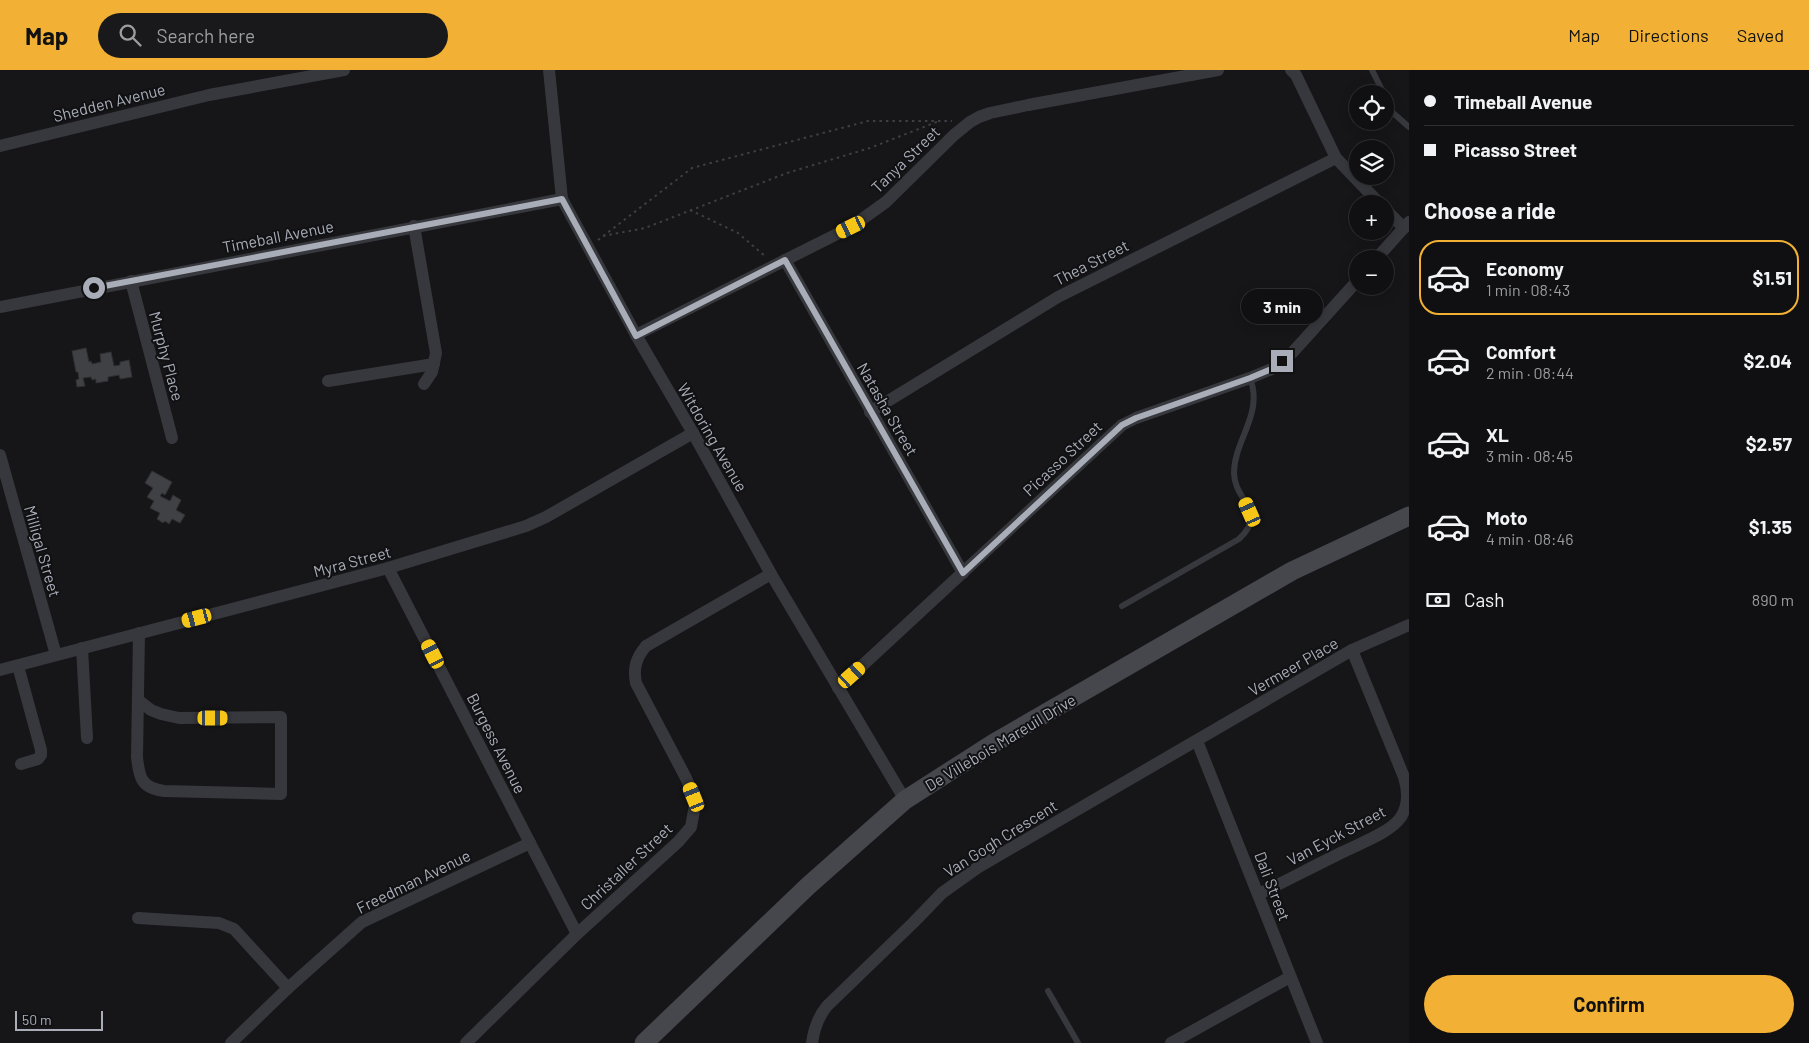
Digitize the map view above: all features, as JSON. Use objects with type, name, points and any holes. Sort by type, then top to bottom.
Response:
[{"type":"main road","name":"De Villebois Mareuil Drive","points":[[644,1043],[808,886],[905,800],[994,743],[1292,571],[1409,516]]},
{"type":"street","name":"Shedden Avenue","points":[[0,146],[209,95],[344,70]]},
{"type":"street","name":"Witdoring Avenue","points":[[549,70],[562,199],[636,336],[693,433],[771,574],[905,800]]},
{"type":"street","name":"Tanya Street","points":[[636,336],[851,227],[886,202],[970,122],[990,113],[1008,109],[1218,70]]},
{"type":"street","points":[[1291,70],[1296,75],[1336,158],[1371,195]]},
{"type":"street","name":"Thea Street","points":[[870,412],[1058,297],[1336,158]]},
{"type":"street","name":"Timeball Avenue","points":[[0,307],[562,199]]},
{"type":"street","points":[[1384,250],[1406,225],[1394,216]]},
{"type":"street","points":[[414,226],[436,353],[432,372],[424,384]]},
{"type":"street","name":"Natasha Street","points":[[785,260],[963,573]]},
{"type":"street","name":"Murphy Place","points":[[131,281],[172,438]]},
{"type":"street","name":"Picasso Street","points":[[838,688],[1122,425],[1136,418],[1274,368],[1292,354],[1349,290]]},
{"type":"street","points":[[328,381],[434,364]]},
{"type":"street","name":"Myra Street","points":[[0,670],[82,648],[139,638],[388,568],[526,526],[546,517],[693,433]]},
{"type":"street","name":"Milligal Street","points":[[0,455],[56,655]]},
{"type":"street","name":"Burgess Avenue","points":[[388,568],[577,934]]},
{"type":"street","name":"Christaller Street","points":[[466,1043],[577,934],[678,842],[691,826],[695,805],[686,778],[636,683],[634,673],[638,656],[646,646],[771,574]]},
{"type":"street","name":"Vermeer Place","points":[[1197,741],[1352,650],[1409,625]]},
{"type":"street","points":[[138,700],[151,710],[178,718],[281,717],[281,794],[152,790],[143,783],[138,770],[138,700],[139,638]]},
{"type":"street","points":[[82,648],[87,738]]},
{"type":"street","name":"Van Eyck Street","points":[[1259,894],[1374,837],[1394,824],[1404,812],[1408,794],[1404,777],[1352,650]]},
{"type":"street","points":[[18,666],[41,754],[38,759],[21,764]]},
{"type":"street","name":"Dali Street","points":[[1197,741],[1317,1043]]},
{"type":"street","name":"Van Gogh Crescent","points":[[812,1043],[820,1015],[827,1006],[942,893],[977,868],[1197,741]]},
{"type":"street","name":"Freedman Avenue","points":[[232,1043],[288,988],[362,922],[530,843]]},
{"type":"street","points":[[138,918],[219,923],[234,929],[288,988]]},
{"type":"street","points":[[1171,1043],[1290,977]]},
{"type":"lane","points":[[1372,70],[1379,85]]},
{"type":"lane","points":[[1394,114],[1409,127]]},
{"type":"lane","points":[[1122,606],[1233,543],[1247,531],[1250,512],[1236,487],[1234,470],[1254,400],[1254,388],[1250,378]]},
{"type":"lane","points":[[1048,991],[1078,1043]]},
{"type":"path","points":[[589,248],[692,168],[868,121],[970,122]]},
{"type":"path","points":[[601,237],[645,228],[788,173],[870,148],[940,121]]},
{"type":"path","points":[[690,210],[738,234],[765,256],[771,266]]},
{"type":"building","points":[[86,348],[89,362],[91,361],[92,364],[101,362],[100,354],[111,352],[114,366],[129,360],[132,377],[120,379],[119,375],[108,377],[108,381],[96,383],[96,379],[92,380],[91,377],[83,378],[85,386],[77,387],[76,380],[79,379],[72,351]]},
{"type":"building","points":[[152,471],[172,482],[165,495],[162,493],[160,496],[170,501],[173,495],[181,500],[176,510],[185,515],[180,523],[172,519],[169,524],[165,521],[163,523],[157,519],[160,513],[150,508],[154,501],[147,497],[153,488],[145,483]]},
{"type":"route","points":[[94,288],[562,199],[636,336],[785,260],[963,573],[1122,425],[1136,418],[1250,378],[1274,368],[1282,361]]}]
